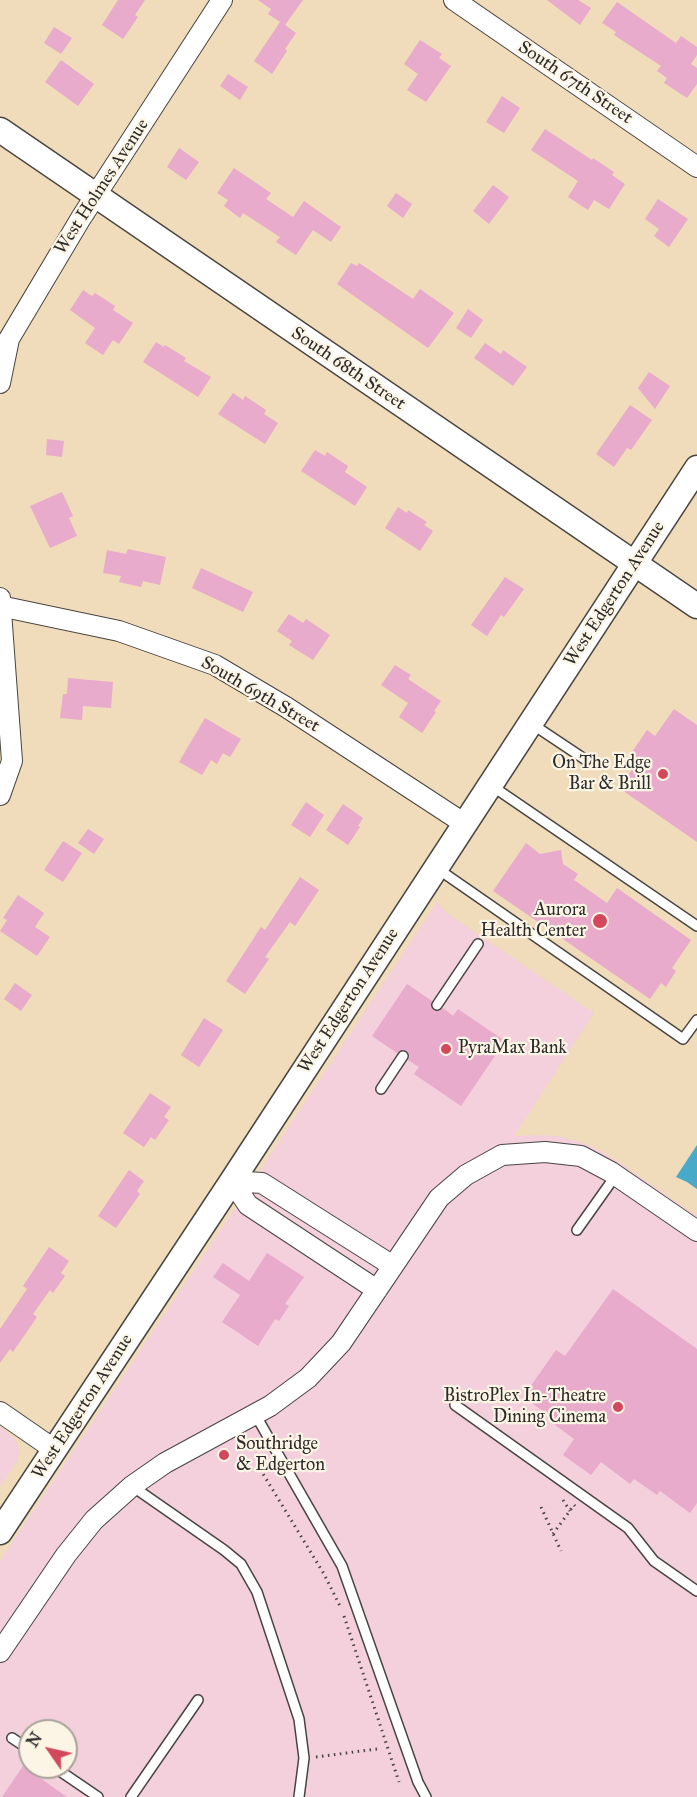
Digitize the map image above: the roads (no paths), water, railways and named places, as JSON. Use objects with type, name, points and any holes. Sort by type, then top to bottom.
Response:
[{"type":"street","name":"West Holmes Avenue","points":[[0,382],[9,339],[95,197],[222,0]]},
{"type":"street","name":"South 67th Street","points":[[454,0],[697,167]]},
{"type":"street","name":"South 68th Street","points":[[0,130],[697,606]]},
{"type":"street","name":"West Edgerton Avenue","points":[[0,1532],[697,468]]},
{"type":"street","points":[[0,604],[12,761],[0,795]]},
{"type":"street","name":"South 69th Street","points":[[0,604],[119,631],[215,665],[286,707],[465,824]]},
{"type":"street","points":[[0,1652],[66,1555],[94,1520],[132,1486],[165,1463],[270,1406],[308,1378],[341,1343],[439,1198],[466,1175],[502,1155],[545,1152],[581,1156],[616,1175],[697,1231]]},
{"type":"street","points":[[232,1181],[262,1184],[393,1266]]},
{"type":"street","points":[[232,1181],[248,1205],[377,1290]]},
{"type":"street","points":[[0,1412],[55,1450]]},
{"type":"lane","points":[[530,723],[586,760]]},
{"type":"lane","points":[[490,785],[697,926]]},
{"type":"lane","points":[[436,868],[683,1039],[697,1020]]},
{"type":"lane","points":[[437,1005],[478,944]]},
{"type":"lane","points":[[381,1089],[403,1056]]},
{"type":"lane","points":[[577,1230],[616,1175]]},
{"type":"lane","points":[[455,1405],[628,1528],[654,1561],[697,1591]]},
{"type":"lane","points":[[255,1414],[342,1566],[418,1782],[426,1797]]},
{"type":"lane","points":[[132,1486],[241,1564],[257,1592],[299,1719],[304,1758],[301,1796]]},
{"type":"lane","points":[[131,1797],[198,1700]]},
{"type":"lane","points":[[12,1738],[18,1742]]},
{"type":"lane","points":[[72,1779],[98,1797]]},
{"type":"water","points":[[697,1145],[697,1189],[676,1177]]},
{"type":"place","name":"On The Edge Bar & Brill","points":[[663,774]]},
{"type":"place","name":"Aurora Health Center","points":[[600,921]]},
{"type":"place","name":"PyraMax Bank","points":[[446,1049]]},
{"type":"place","name":"BistroPlex In-Theatre Dining Cinema","points":[[618,1407]]},
{"type":"place","name":"Southridge & Edgerton","points":[[224,1455]]}]
